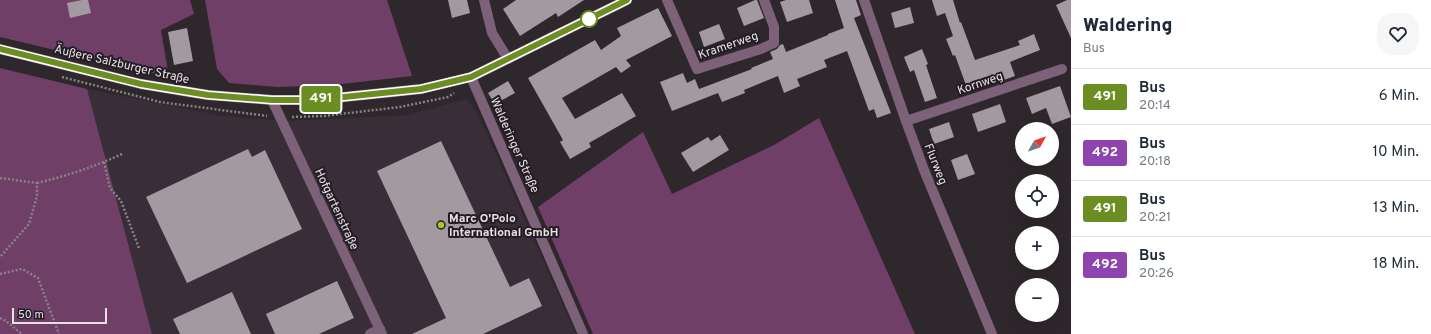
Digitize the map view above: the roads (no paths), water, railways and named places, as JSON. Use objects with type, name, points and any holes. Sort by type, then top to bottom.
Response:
[{"type":"main road","name":"Äußere Salzburger Straße","points":[[0,49],[141,84],[208,95],[272,100],[315,100],[421,89],[471,77],[627,0]]},
{"type":"street","points":[[484,0],[492,33],[508,59]]},
{"type":"street","name":"Kramerweg","points":[[667,0],[697,70],[774,43],[774,27],[764,0]]},
{"type":"street","name":"Flurweg","points":[[864,0],[924,170],[992,334]]},
{"type":"street","name":"Kornweg","points":[[906,121],[1062,69]]},
{"type":"street","name":"Walderinger Straße","points":[[471,77],[583,334]]},
{"type":"street","name":"Hofgartenstraße","points":[[272,100],[377,332]]},
{"type":"place","name":"Marc O'Polo International GmbH","points":[[441,225]]}]
